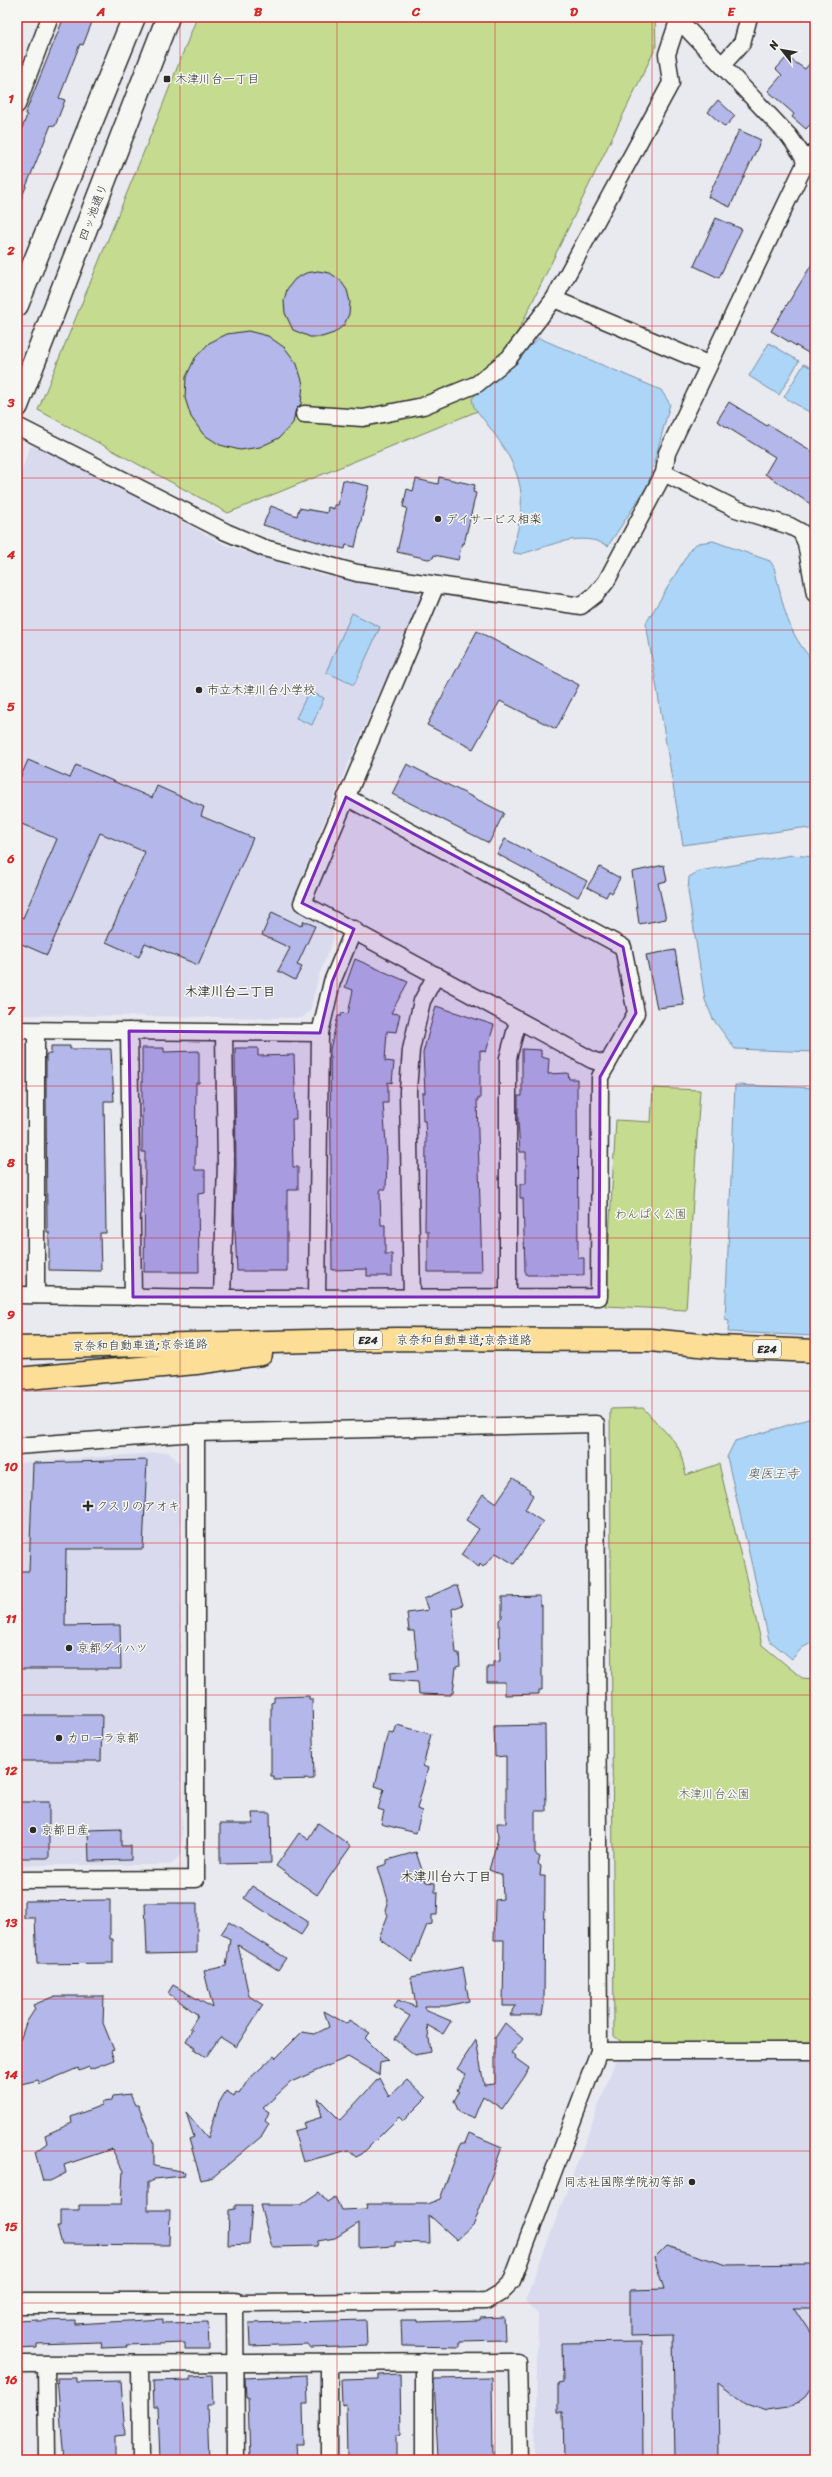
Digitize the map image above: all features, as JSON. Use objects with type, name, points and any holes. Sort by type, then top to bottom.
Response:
[{"type":"highway","name":"京奈和自動車道;京奈道路","points":[[17,1348],[396,1339],[650,1340],[719,1347],[815,1351]]},
{"type":"highway","name":"京奈和自動車道;京奈道路","points":[[17,1359],[274,1352],[489,1349],[647,1351],[719,1347]]},
{"type":"highway","points":[[17,1379],[196,1363],[274,1352]]},
{"type":"main road","points":[[17,304],[134,17]]},
{"type":"main road","name":"四ッ池通り","points":[[17,406],[168,17]]},
{"type":"street","points":[[17,105],[50,17]]},
{"type":"street","points":[[722,65],[742,43],[749,17]]},
{"type":"street","points":[[304,414],[363,418],[422,406],[477,384],[508,358],[554,299],[671,83],[667,54],[677,19],[789,136],[803,156],[805,164]]},
{"type":"street","points":[[17,426],[226,532],[264,548],[357,573],[581,606],[606,582],[664,473],[668,453],[708,364],[805,164],[815,152]]},
{"type":"street","points":[[554,299],[708,364]]},
{"type":"street","points":[[664,473],[736,509],[790,526],[801,532],[806,543],[815,594]]},
{"type":"street","points":[[436,585],[302,903],[354,929],[518,1021],[592,1060],[607,1065]]},
{"type":"street","points":[[17,1295],[222,1298],[412,1298],[508,1296],[599,1297],[600,1077],[636,1013],[623,947],[346,797]]},
{"type":"street","points":[[317,1298],[320,1033],[332,982],[354,929]]},
{"type":"street","points":[[412,1298],[408,1091],[411,1050],[422,1001],[436,975]]},
{"type":"street","points":[[508,1296],[508,1058],[518,1021]]},
{"type":"street","points":[[17,1030],[224,1034],[320,1033]]},
{"type":"street","points":[[36,1031],[36,1295]]},
{"type":"street","points":[[129,1031],[133,1297]]},
{"type":"street","points":[[222,1298],[226,1164],[224,1034]]},
{"type":"street","points":[[17,1446],[196,1433],[596,1424],[599,2051],[512,2281],[500,2293],[486,2301],[17,2303]]},
{"type":"street","points":[[17,1880],[196,1879],[196,1433]]},
{"type":"street","points":[[599,2051],[815,2051]]},
{"type":"street","points":[[235,2303],[236,2460]]},
{"type":"street","points":[[424,2362],[424,2460]]},
{"type":"street","points":[[17,2364],[518,2362],[520,2460]]},
{"type":"street","points":[[329,2363],[329,2460]]},
{"type":"street","points":[[46,2364],[47,2460]]},
{"type":"street","points":[[140,2364],[141,2460]]},
{"type":"highlighted area","points":[[346,797],[623,947],[636,1013],[600,1077],[599,1297],[133,1297],[129,1031],[320,1033],[332,982],[354,929],[302,903]]},
{"type":"shaded area","name":"市立木津川台小学校","points":[[40,445],[225,545],[322,575],[416,590],[421,599],[340,782],[291,905],[292,907],[331,928],[334,937],[319,975],[310,1011],[302,1018],[17,1015],[17,483],[30,447]]},
{"type":"shaded area","points":[[168,1452],[180,1463],[182,1853],[171,1865],[17,1865],[17,1463]]},
{"type":"shaded area","name":"同志社国際学院初等部","points":[[815,2058],[815,2460],[535,2460],[538,2314],[525,2302],[615,2062],[618,2060]]},
{"type":"green space","points":[[197,17],[655,17],[656,47],[480,410],[228,513],[38,410],[156,122]]},
{"type":"green space","name":"わんぱく公園","points":[[653,1088],[700,1090],[686,1310],[605,1306],[616,1120],[651,1122]]},
{"type":"green space","name":"木津川台公園","points":[[643,1408],[674,1441],[680,1451],[686,1475],[719,1464],[762,1645],[802,1678],[815,1679],[815,2042],[624,2044],[614,2036],[610,1409]]},
{"type":"water","points":[[539,338],[661,390],[670,404],[648,485],[608,546],[598,541],[576,539],[521,554],[514,553],[513,550],[521,508],[521,494],[518,480],[514,467],[500,441],[474,407],[472,399],[482,387]]},
{"type":"water","points":[[769,343],[799,361],[779,395],[749,376]]},
{"type":"water","points":[[804,364],[815,370],[814,415],[784,397]]},
{"type":"water","points":[[713,541],[770,561],[774,567],[787,618],[792,630],[805,652],[815,663],[815,830],[801,828],[683,845],[646,623],[692,547],[698,543]]},
{"type":"water","points":[[352,613],[380,627],[354,685],[326,672]]},
{"type":"water","points":[[309,691],[324,698],[312,725],[296,718]]},
{"type":"water","points":[[792,855],[815,857],[815,1052],[735,1049],[713,1019],[705,1000],[688,891],[689,877],[699,871]]},
{"type":"water","points":[[735,1085],[815,1088],[815,1336],[728,1332],[729,1321],[725,1320]]},
{"type":"water","name":"奥医王寺","points":[[815,1417],[815,1641],[802,1648],[792,1659],[769,1640],[727,1457],[735,1441]]},
{"type":"building","points":[[64,17],[94,17],[83,45],[80,44],[59,98],[65,100],[55,126],[51,125],[17,209],[17,142],[27,115],[25,114]]},
{"type":"building","points":[[787,57],[805,69],[815,57],[815,119],[806,129],[792,117],[794,114],[768,91],[782,75],[776,69]]},
{"type":"building","points":[[718,100],[735,116],[725,127],[708,112]]},
{"type":"building","points":[[739,130],[761,140],[730,207],[708,197]]},
{"type":"building","points":[[716,218],[742,229],[719,278],[694,266]]},
{"type":"building","points":[[815,259],[815,357],[771,331]]},
{"type":"building","points":[[318,271],[330,273],[340,280],[347,290],[350,302],[349,314],[344,325],[334,333],[322,337],[310,337],[293,330],[285,313],[284,301],[287,289],[295,279],[306,273]]},
{"type":"building","points":[[248,331],[268,336],[285,348],[297,364],[303,384],[301,404],[296,409],[293,423],[279,438],[260,447],[240,450],[220,445],[203,434],[191,417],[185,398],[186,377],[195,358],[209,343],[227,334]]},
{"type":"building","points":[[729,402],[767,426],[768,424],[815,453],[815,507],[765,474],[775,457],[717,421]]},
{"type":"building","name":"デイサービス相楽","points":[[439,477],[475,485],[473,492],[476,493],[464,544],[462,543],[458,560],[434,555],[433,558],[428,559],[397,552],[407,508],[403,507],[407,489],[413,491],[416,479],[438,484]]},
{"type":"building","points":[[343,480],[369,486],[355,547],[346,545],[345,549],[331,546],[263,525],[271,506],[297,516],[299,508],[327,513],[328,507],[334,509],[334,505],[338,505]]},
{"type":"building","points":[[477,631],[579,685],[556,729],[500,701],[473,749],[427,725]]},
{"type":"building","points":[[28,760],[70,778],[76,765],[152,798],[157,786],[204,807],[201,816],[253,838],[198,965],[145,943],[139,957],[106,942],[145,852],[100,833],[47,955],[17,942],[17,914],[23,918],[57,839],[17,822],[17,785]]},
{"type":"building","points":[[407,764],[504,813],[489,843],[392,794]]},
{"type":"building","points":[[505,839],[587,881],[578,897],[497,854]]},
{"type":"building","points":[[664,865],[667,881],[658,883],[666,919],[639,924],[632,872]]},
{"type":"building","points":[[600,867],[620,878],[612,893],[609,891],[606,897],[587,887]]},
{"type":"building","points":[[272,912],[301,926],[304,921],[315,926],[297,965],[302,967],[295,980],[278,971],[290,948],[262,935]]},
{"type":"building","points":[[675,950],[684,1005],[657,1008],[646,955]]},
{"type":"building","points":[[355,959],[408,982],[391,1013],[400,1014],[396,1032],[387,1031],[385,1061],[394,1062],[392,1083],[388,1082],[388,1103],[383,1103],[387,1157],[386,1189],[381,1189],[380,1192],[381,1225],[385,1225],[385,1254],[392,1254],[392,1276],[367,1276],[367,1269],[332,1270],[330,1049],[338,1016],[341,1016],[342,1013],[348,1014],[353,990],[345,987]]},
{"type":"building","points":[[436,1006],[494,1025],[486,1052],[480,1050],[480,1099],[477,1099],[482,1272],[428,1272],[428,1231],[425,1231],[426,1140],[425,1121],[423,1121],[422,1093],[425,1093],[423,1053]]},
{"type":"building","points":[[51,1046],[70,1046],[70,1049],[111,1049],[114,1101],[104,1101],[106,1233],[100,1233],[101,1271],[49,1270],[49,1232],[47,1232],[46,1054],[51,1054]]},
{"type":"building","points":[[142,1048],[164,1048],[164,1052],[199,1051],[199,1083],[196,1083],[195,1170],[205,1170],[205,1193],[198,1194],[199,1272],[144,1272],[145,1152],[142,1152]]},
{"type":"building","points":[[235,1048],[258,1048],[258,1056],[294,1055],[296,1119],[292,1119],[293,1167],[298,1167],[298,1190],[287,1190],[287,1271],[237,1271],[234,1211],[236,1173]]},
{"type":"building","points":[[522,1049],[541,1050],[541,1057],[549,1059],[548,1074],[568,1073],[569,1079],[577,1079],[578,1258],[584,1258],[584,1275],[527,1275],[525,1271],[523,1198],[520,1198],[520,1184],[526,1184],[526,1152],[520,1152],[518,1121],[518,1096],[522,1096]]},
{"type":"building","points":[[147,1460],[143,1549],[66,1549],[65,1626],[120,1625],[121,1669],[17,1669],[17,1571],[29,1571],[33,1463]]},
{"type":"building","points":[[513,1478],[530,1490],[529,1492],[533,1495],[525,1510],[543,1522],[514,1564],[496,1553],[483,1567],[480,1564],[479,1567],[461,1555],[479,1529],[466,1520],[483,1494],[496,1503]]},
{"type":"building","points":[[453,1586],[457,1586],[463,1605],[452,1609],[456,1653],[459,1653],[460,1666],[456,1667],[453,1693],[451,1693],[451,1695],[419,1694],[418,1682],[390,1680],[390,1673],[418,1670],[414,1631],[409,1631],[407,1613],[428,1610],[424,1599]]},
{"type":"building","points":[[540,1596],[540,1605],[542,1605],[542,1690],[539,1690],[539,1694],[505,1695],[505,1682],[487,1682],[487,1667],[493,1667],[493,1662],[500,1661],[499,1620],[502,1617],[502,1597]]},
{"type":"building","points":[[309,1696],[309,1699],[312,1699],[314,1779],[274,1780],[274,1776],[271,1776],[271,1703],[274,1702],[274,1697]]},
{"type":"building","name":"カローラ京都","points":[[17,1715],[102,1715],[101,1761],[17,1761]]},
{"type":"building","points":[[397,1725],[431,1734],[423,1766],[428,1768],[417,1809],[422,1811],[416,1833],[381,1824],[384,1811],[378,1809],[384,1789],[375,1786],[388,1732],[394,1733]]},
{"type":"building","points":[[545,1725],[546,1811],[535,1811],[535,1854],[540,1857],[538,1864],[541,1866],[540,1876],[545,1876],[544,2003],[542,2015],[510,2015],[516,2006],[503,2006],[504,1940],[494,1940],[495,1900],[503,1899],[502,1875],[489,1870],[498,1838],[497,1823],[506,1823],[506,1756],[495,1757],[494,1726]]},
{"type":"building","name":"京都日産","points":[[17,1802],[49,1802],[49,1858],[17,1858]]},
{"type":"building","points":[[252,1813],[270,1813],[271,1863],[220,1864],[220,1824],[253,1824]]},
{"type":"building","points":[[318,1823],[351,1846],[317,1895],[276,1866],[299,1833],[308,1839]]},
{"type":"building","points":[[121,1829],[121,1846],[131,1846],[131,1860],[89,1861],[88,1830]]},
{"type":"building","points":[[416,1852],[426,1882],[435,1883],[435,1892],[438,1892],[437,1915],[432,1915],[432,1924],[427,1925],[412,1962],[379,1938],[388,1915],[385,1910],[388,1900],[378,1867],[387,1864],[387,1860]]},
{"type":"building","points":[[252,1886],[307,1921],[307,1926],[301,1935],[244,1898]]},
{"type":"building","points":[[110,1900],[110,1939],[113,1939],[113,1963],[37,1964],[35,1918],[24,1918],[24,1901]]},
{"type":"building","points":[[145,1903],[197,1903],[197,1953],[147,1954]]},
{"type":"building","points":[[229,1922],[286,1958],[278,1970],[238,1945],[249,1996],[263,2005],[236,2047],[220,2037],[206,2057],[195,2050],[195,2047],[186,2041],[192,2030],[190,2028],[198,2015],[168,1993],[173,1985],[213,2008],[204,1971],[226,1966],[230,1939],[221,1934]]},
{"type":"building","points":[[463,1967],[469,2001],[446,2006],[424,2006],[425,2010],[451,2021],[443,2034],[427,2025],[431,2052],[415,2055],[395,2039],[410,2016],[394,2007],[398,2000],[416,2007],[411,1977]]},
{"type":"building","points":[[55,1996],[104,1996],[103,2023],[114,2050],[111,2051],[114,2060],[90,2069],[89,2067],[79,2071],[78,2068],[40,2084],[38,2080],[17,2085],[17,2049],[26,2023],[35,2009],[33,2005]]},
{"type":"building","points":[[324,2011],[347,2024],[349,2020],[370,2033],[365,2038],[388,2061],[380,2063],[379,2075],[348,2057],[291,2082],[263,2108],[269,2112],[265,2121],[269,2124],[262,2136],[213,2177],[201,2180],[189,2139],[194,2137],[186,2112],[208,2138],[219,2103],[226,2091],[234,2096],[236,2092],[239,2094],[248,2080],[274,2056],[276,2058],[302,2032],[315,2034],[329,2027]]},
{"type":"building","points":[[505,2023],[523,2039],[511,2053],[516,2056],[515,2058],[529,2068],[525,2076],[502,2109],[483,2096],[474,2118],[459,2112],[454,2101],[459,2092],[457,2090],[466,2074],[457,2069],[476,2040],[484,2085],[495,2084],[495,2038]]},
{"type":"building","points":[[379,2078],[389,2097],[407,2080],[426,2098],[403,2121],[399,2117],[362,2154],[356,2157],[348,2150],[303,2162],[294,2131],[305,2128],[303,2123],[322,2117],[318,2098],[340,2120]]},
{"type":"building","points":[[130,2094],[135,2105],[138,2105],[154,2144],[154,2166],[185,2172],[184,2176],[154,2179],[153,2182],[148,2182],[148,2210],[170,2210],[169,2245],[62,2244],[57,2227],[60,2227],[60,2210],[79,2210],[79,2205],[121,2205],[123,2171],[112,2149],[64,2165],[66,2173],[50,2181],[43,2181],[35,2152],[47,2143],[45,2135],[72,2123],[71,2117],[102,2105],[102,2102],[112,2101],[113,2096]]},
{"type":"building","points":[[469,2133],[502,2147],[474,2224],[457,2240],[429,2215],[430,2243],[395,2242],[395,2246],[359,2248],[359,2223],[335,2238],[318,2241],[317,2246],[272,2247],[260,2205],[300,2205],[319,2192],[327,2202],[335,2197],[341,2210],[366,2209],[367,2204],[427,2204],[440,2199],[461,2143],[465,2143]]},
{"type":"building","points":[[235,2205],[252,2205],[249,2244],[228,2245],[229,2210],[235,2209]]},
{"type":"building","points":[[666,2246],[727,2265],[815,2264],[815,2308],[794,2308],[815,2340],[815,2383],[805,2397],[797,2403],[787,2408],[766,2411],[746,2404],[718,2383],[719,2460],[675,2460],[673,2335],[630,2336],[630,2290],[664,2289],[654,2258]]},
{"type":"building","points":[[504,2317],[505,2340],[460,2341],[460,2347],[402,2346],[401,2320],[417,2320],[417,2322],[480,2320],[480,2318]]},
{"type":"building","points":[[37,2319],[37,2321],[75,2320],[75,2324],[163,2319],[163,2323],[208,2322],[209,2349],[185,2349],[185,2343],[126,2345],[127,2347],[102,2348],[101,2342],[37,2344],[37,2348],[18,2349],[17,2320]]},
{"type":"building","points":[[366,2320],[367,2346],[311,2348],[308,2344],[250,2346],[249,2323]]},
{"type":"building","points":[[642,2342],[643,2460],[564,2460],[563,2412],[558,2412],[558,2384],[563,2383],[562,2343]]},
{"type":"building","points":[[400,2374],[401,2435],[396,2435],[396,2460],[347,2460],[346,2404],[342,2405],[341,2380],[379,2379],[379,2375]]},
{"type":"building","points":[[212,2375],[213,2405],[207,2405],[209,2460],[160,2460],[158,2406],[154,2406],[153,2381],[191,2380],[191,2376]]},
{"type":"building","points":[[307,2375],[308,2404],[303,2404],[304,2444],[296,2444],[297,2460],[250,2460],[248,2397],[246,2397],[245,2378]]},
{"type":"building","points":[[57,2378],[76,2378],[76,2382],[121,2381],[125,2435],[115,2436],[115,2460],[64,2460]]},
{"type":"building","points":[[492,2378],[493,2460],[438,2460],[434,2379]]},
{"type":"place","name":"木津川台一丁目","points":[[167,79]]},
{"type":"place","name":"デイサービス相楽","points":[[438,519]]},
{"type":"place","name":"市立木津川台小学校","points":[[199,690]]},
{"type":"place","name":"クスリのアオキ","points":[[88,1506]]},
{"type":"place","name":"京都ダイハツ","points":[[69,1648]]},
{"type":"place","name":"カローラ京都","points":[[59,1738]]},
{"type":"place","name":"京都日産","points":[[33,1830]]},
{"type":"place","name":"同志社国際学院初等部","points":[[692,2182]]},
{"type":"district","name":"木津川台二丁目","points":[[230,991]]},
{"type":"district","name":"木津川台六丁目","points":[[446,1876]]}]
